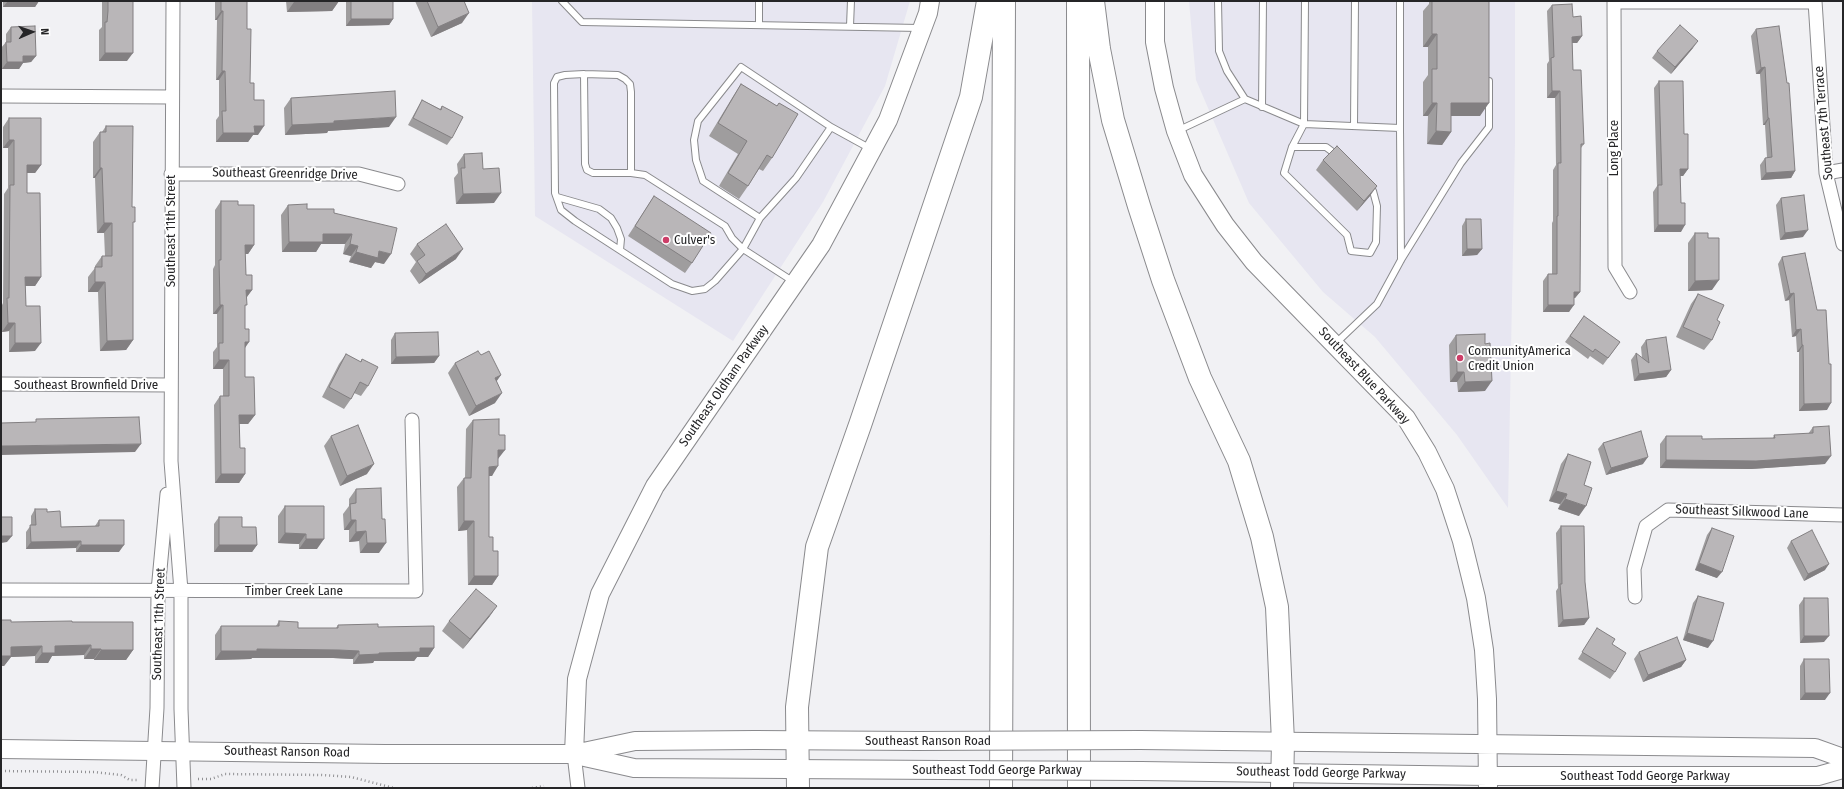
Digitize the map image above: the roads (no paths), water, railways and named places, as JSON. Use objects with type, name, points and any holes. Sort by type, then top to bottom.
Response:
[{"type":"highway","points":[[798,779],[796,740],[797,707],[817,547],[860,425],[968,104],[988,1]]},
{"type":"highway","points":[[1001,788],[1004,1]]},
{"type":"highway","points":[[1078,1],[1079,788]]},
{"type":"highway","points":[[1093,1],[1099,49],[1113,120],[1139,206],[1163,280],[1200,378],[1239,461],[1262,537],[1277,607],[1283,742],[1282,780]]},
{"type":"main road","name":"Southeast Oldham Parkway","points":[[574,754],[577,679],[600,594],[655,486],[821,245],[888,120],[922,28],[930,1]]},
{"type":"main road","name":"Southeast Blue Parkway","points":[[1155,1],[1155,42],[1164,88],[1176,132],[1193,174],[1225,225],[1254,262],[1406,418],[1426,452],[1445,490],[1462,541],[1476,598],[1484,650],[1487,692],[1488,782]]},
{"type":"main road","name":"Southeast Ranson Road","points":[[1,749],[183,750],[385,754],[574,754],[635,741],[1140,740],[1283,742]]},
{"type":"main road","points":[[1283,742],[1815,748],[1843,758]]},
{"type":"main road","name":"Southeast Ranson Road","points":[[574,754],[634,768],[798,779]]},
{"type":"main road","name":"Southeast Todd George Parkway","points":[[798,779],[942,770],[1141,771],[1282,780],[1488,782],[1818,776],[1843,769]]},
{"type":"street","name":"Southeast 11th Street","points":[[173,1],[170,385],[171,461],[181,591],[181,709],[184,788]]},
{"type":"street","points":[[1614,2],[1815,2]]},
{"type":"street","name":"Long Place","points":[[1614,2],[1615,267],[1630,292]]},
{"type":"street","name":"Southeast 7th Terrace","points":[[1815,2],[1826,172],[1843,244]]},
{"type":"street","points":[[1,96],[172,97]]},
{"type":"street","points":[[1826,172],[1843,170]]},
{"type":"street","name":"Southeast Greenridge Drive","points":[[171,174],[359,174],[398,184]]},
{"type":"street","name":"Southeast Brownfield Drive","points":[[1,384],[170,385]]},
{"type":"street","name":"Timber Creek Lane","points":[[1,590],[416,591],[412,420]]},
{"type":"street","name":"Southeast 11th Street","points":[[152,788],[157,708],[158,591],[171,461]]},
{"type":"street","name":"Southeast Silkwood Lane","points":[[1635,597],[1634,569],[1646,526],[1668,510],[1843,515]]},
{"type":"street","name":"Southeast Oldham Parkway","points":[[574,754],[578,788]]},
{"type":"lane","points":[[562,1],[582,22],[922,28]]},
{"type":"lane","points":[[759,1],[759,25]]},
{"type":"lane","points":[[850,26],[851,1]]},
{"type":"lane","points":[[1218,1],[1218,51],[1227,71],[1245,99],[1304,124],[1400,128]]},
{"type":"lane","points":[[1262,107],[1263,1]]},
{"type":"lane","points":[[1305,1],[1304,124],[1292,147],[1284,173],[1347,236],[1351,251],[1370,253],[1376,242],[1377,206],[1373,191],[1363,180]]},
{"type":"lane","points":[[1354,126],[1355,1]]},
{"type":"lane","points":[[1400,1],[1401,260]]},
{"type":"lane","points":[[760,218],[703,181],[696,160],[694,140],[698,121],[741,68],[831,127],[872,150]]},
{"type":"lane","points":[[1334,344],[1377,304],[1401,260],[1462,163],[1489,127],[1489,72]]},
{"type":"lane","points":[[631,173],[632,92],[630,84],[625,78],[618,75],[584,74],[557,77],[554,83],[555,193],[562,210],[575,221],[672,284],[692,291],[705,290],[744,249],[760,218],[796,178],[831,127]]},
{"type":"lane","points":[[584,74],[585,164],[587,170],[593,173],[631,173],[645,175],[725,226],[732,238],[744,249],[795,283]]},
{"type":"lane","points":[[1176,132],[1245,99]]},
{"type":"lane","points":[[1292,147],[1326,147],[1341,158]]},
{"type":"lane","points":[[557,197],[598,209],[611,218],[621,239],[620,250]]},
{"type":"place","name":"Culver's","points":[[666,240]]},
{"type":"place","name":"CommunityAmerica Credit Union","points":[[1460,358]]}]
